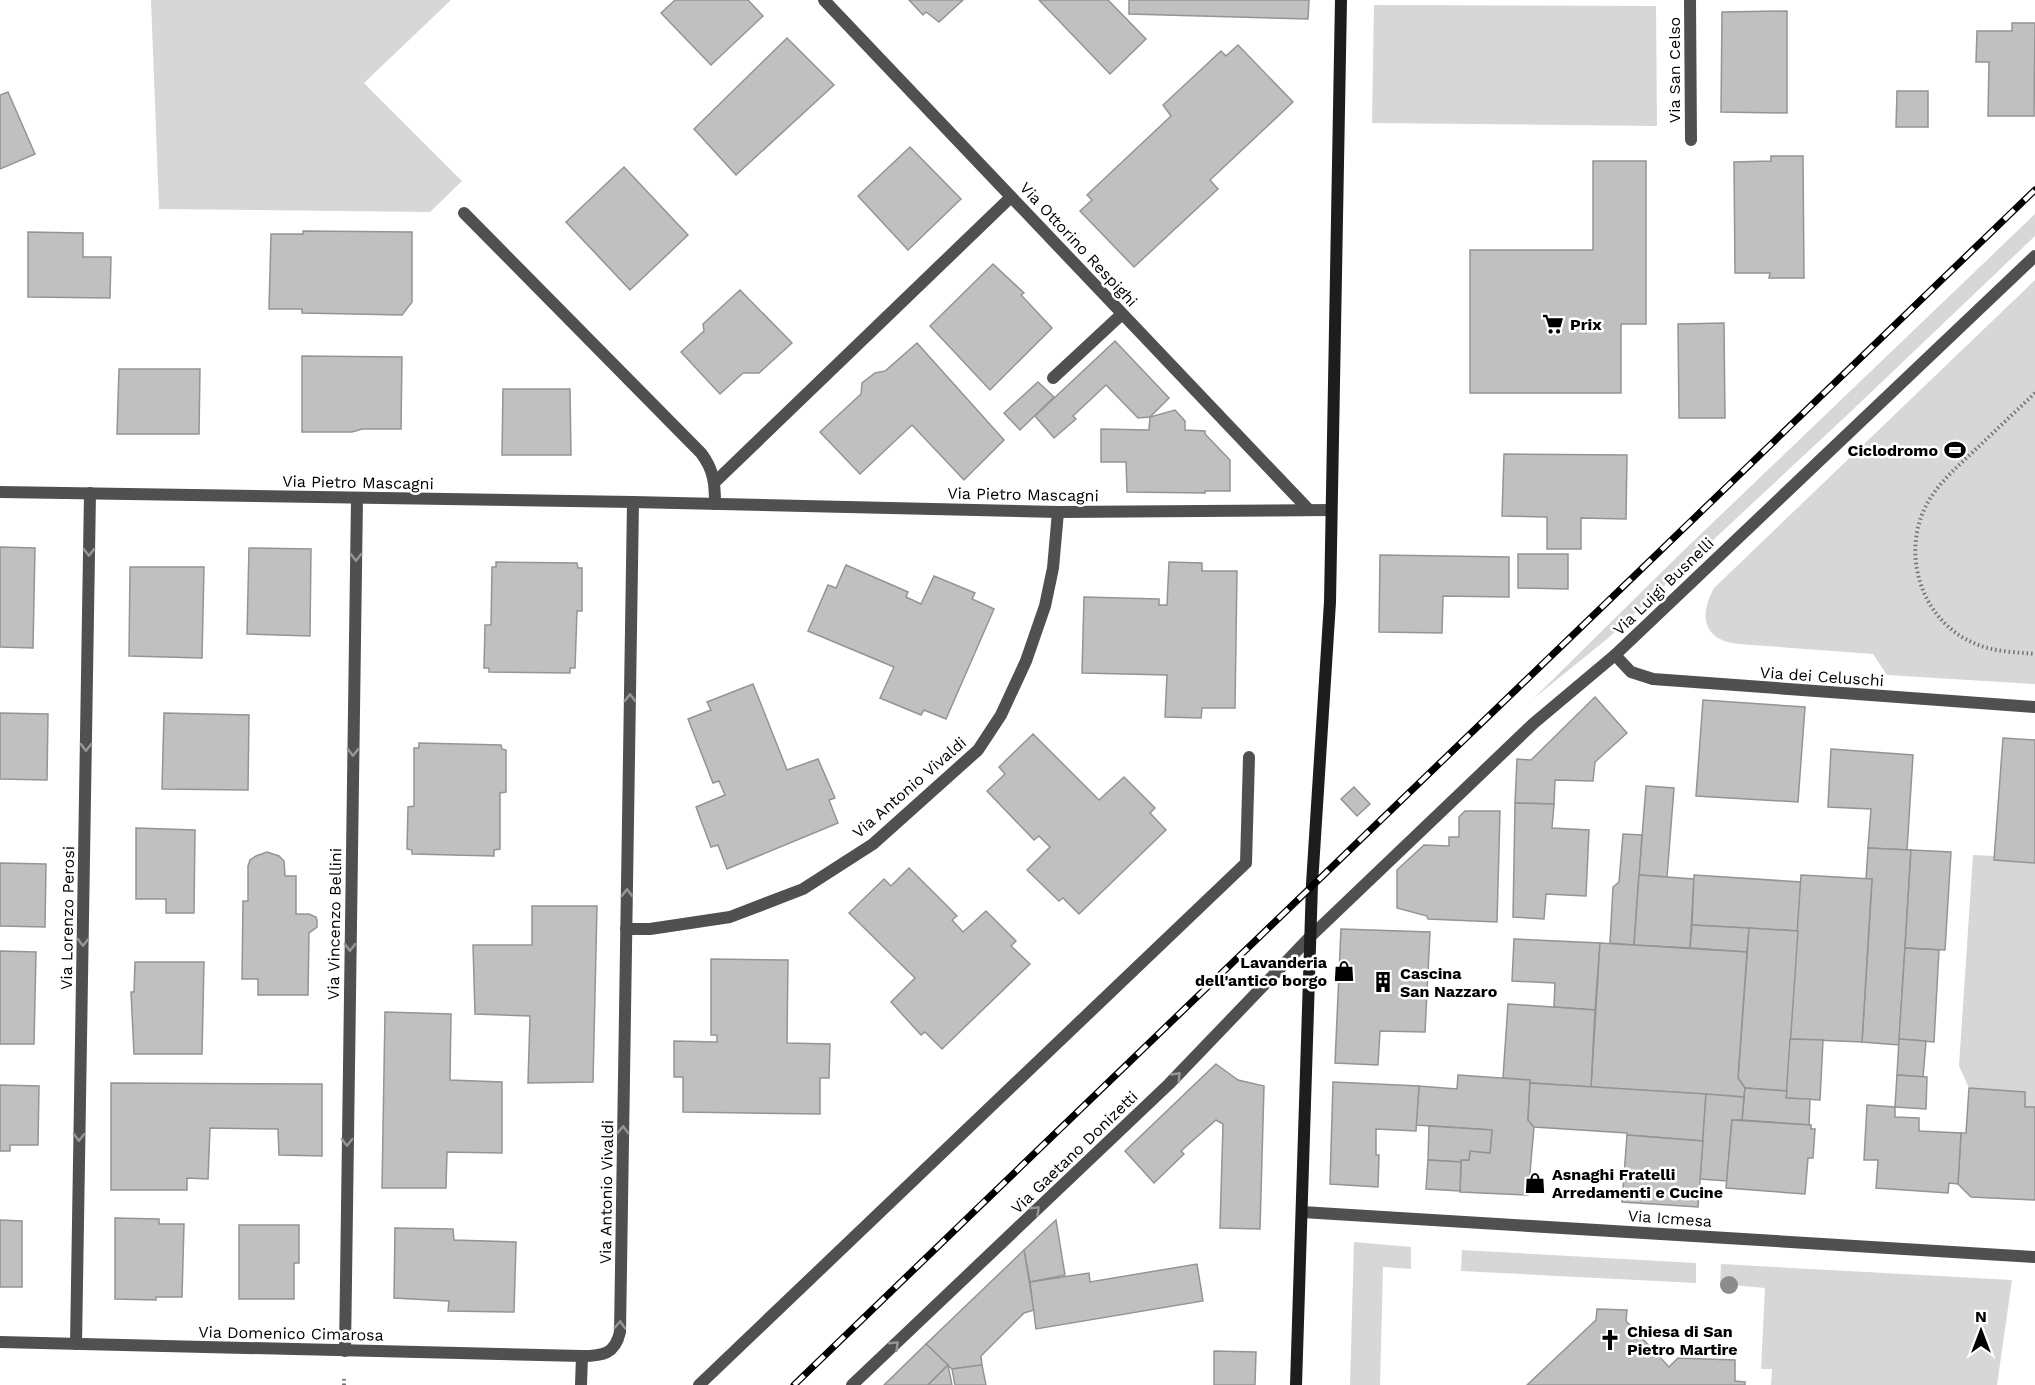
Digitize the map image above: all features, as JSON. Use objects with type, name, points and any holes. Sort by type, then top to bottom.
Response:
[{"type":"street","name":"Via Ottorino Respighi","points":[[824,0],[1309,510]]},
{"type":"street","points":[[1296,1385],[1311,936],[1329,623],[1341,0]]},
{"type":"street","name":"Via San Celso","points":[[1690,0],[1691,140]]},
{"type":"street","points":[[715,482],[1011,197]]},
{"type":"street","points":[[464,213],[701,453],[712,470],[715,482],[715,504]]},
{"type":"street","name":"Via Luigi Busnelli","points":[[1311,936],[1534,723],[1615,655],[2035,256]]},
{"type":"street","points":[[1053,378],[1122,314]]},
{"type":"street","name":"Via Pietro Mascagni","points":[[0,492],[633,502],[1058,512],[1332,510]]},
{"type":"street","name":"Via Lorenzo Perosi","points":[[76,1344],[90,493]]},
{"type":"street","name":"Via Vincenzo Bellini","points":[[345,1351],[357,498]]},
{"type":"street","name":"Via Antonio Vivaldi","points":[[582,1356],[604,1354],[613,1349],[620,1332],[633,502]]},
{"type":"street","name":"Via Antonio Vivaldi","points":[[626,929],[650,929],[730,917],[803,889],[873,844],[978,750],[1006,705],[1026,662],[1045,606],[1053,568],[1058,512]]},
{"type":"street","name":"Via dei Celuschi","points":[[1615,655],[1631,672],[1653,679],[2035,707]]},
{"type":"street","points":[[699,1385],[1246,863],[1249,757]]},
{"type":"street","name":"Via Gaetano Donizetti","points":[[852,1385],[1169,1084],[1311,936]]},
{"type":"street","name":"Via Icmesa","points":[[1302,1212],[2035,1257]]},
{"type":"street","name":"Via Domenico Cimarosa","points":[[0,1342],[582,1356]]},
{"type":"street","points":[[581,1385],[582,1356]]},
{"type":"path","points":[[2035,393],[1947,477],[1930,498],[1919,523],[1914,553],[1919,582],[1932,608],[1951,629],[1976,644],[2010,652],[2035,654]]},
{"type":"shaded area","points":[[151,0],[451,0],[364,83],[462,181],[430,212],[159,209]]},
{"type":"shaded area","points":[[1374,5],[1656,6],[1657,126],[1372,123]]},
{"type":"shaded area","points":[[2035,214],[2035,236],[1607,639],[1533,699],[1680,554]]},
{"type":"shaded area","name":"Ciclodromo","points":[[2035,280],[2035,684],[1887,675],[1873,654],[1739,644],[1727,642],[1711,633],[1707,626],[1706,609],[1714,588]]},
{"type":"shaded area","points":[[1973,855],[1995,856],[1995,860],[2035,863],[2035,1107],[2025,1107],[2025,1092],[1969,1088],[1959,1066]]},
{"type":"shaded area","points":[[1354,1242],[1411,1247],[1411,1269],[1383,1267],[1380,1385],[1350,1385]]},
{"type":"shaded area","points":[[1462,1250],[1696,1263],[1696,1283],[1461,1271]]},
{"type":"shaded area","points":[[1721,1264],[2012,1280],[1997,1385],[1771,1385],[1772,1369],[1761,1369],[1765,1288],[1720,1284]]},
{"type":"building","points":[[675,0],[748,0],[763,16],[711,65],[661,13]]},
{"type":"building","points":[[909,0],[963,0],[939,22],[926,12],[923,15]]},
{"type":"building","points":[[1039,0],[1108,0],[1146,39],[1110,74]]},
{"type":"building","points":[[1129,0],[1309,0],[1308,19],[1129,14]]},
{"type":"building","points":[[1787,11],[1787,113],[1721,112],[1722,12]]},
{"type":"building","points":[[2012,23],[2035,23],[2034,116],[1988,116],[1989,62],[1976,62],[1977,31],[2012,31]]},
{"type":"building","points":[[787,38],[834,85],[736,175],[694,129]]},
{"type":"building","points":[[1238,45],[1293,102],[1210,180],[1218,189],[1134,267],[1080,211],[1092,200],[1087,195],[1171,116],[1163,105],[1221,51],[1226,56]]},
{"type":"building","points":[[1897,91],[1928,91],[1928,127],[1896,127]]},
{"type":"building","points":[[8,92],[35,154],[0,169],[0,95]]},
{"type":"building","points":[[910,147],[961,199],[908,250],[858,196]]},
{"type":"building","points":[[1771,156],[1803,156],[1804,278],[1769,278],[1770,273],[1735,273],[1734,162],[1771,161]]},
{"type":"building","points":[[1593,161],[1646,161],[1646,324],[1621,324],[1621,393],[1470,393],[1470,250],[1593,250]]},
{"type":"building","points":[[624,167],[688,235],[630,290],[566,222]]},
{"type":"building","points":[[303,231],[412,232],[412,302],[402,315],[302,313],[302,309],[269,309],[271,234],[303,234]]},
{"type":"building","points":[[28,232],[83,233],[83,257],[111,257],[110,298],[28,297]]},
{"type":"building","points":[[993,264],[1024,293],[1021,295],[1052,328],[990,390],[930,326]]},
{"type":"building","points":[[740,290],[792,343],[759,373],[743,373],[720,394],[681,352],[704,331],[703,324]]},
{"type":"building","points":[[1724,323],[1725,418],[1679,418],[1678,324]]},
{"type":"building","points":[[1115,341],[1169,398],[1150,417],[1138,418],[1106,385],[1073,416],[1076,419],[1054,438],[1035,416]]},
{"type":"building","points":[[917,343],[1004,440],[964,480],[912,425],[860,474],[820,432],[861,394],[862,383],[875,373],[885,371]]},
{"type":"building","points":[[302,356],[402,357],[401,429],[302,432]]},
{"type":"building","points":[[119,369],[200,369],[199,434],[117,434]]},
{"type":"building","points":[[1038,382],[1054,397],[1020,430],[1004,413]]},
{"type":"building","points":[[503,389],[570,389],[571,455],[502,455]]},
{"type":"building","points":[[1175,410],[1185,421],[1185,430],[1205,431],[1205,434],[1230,460],[1230,491],[1127,492],[1126,462],[1101,462],[1101,429],[1149,430],[1150,417]]},
{"type":"building","points":[[1504,454],[1627,455],[1626,519],[1581,518],[1581,549],[1547,549],[1547,517],[1502,516]]},
{"type":"building","points":[[0,547],[35,548],[33,648],[0,647]]},
{"type":"building","points":[[249,548],[311,549],[310,636],[247,634]]},
{"type":"building","points":[[1518,554],[1568,554],[1568,589],[1518,588]]},
{"type":"building","points":[[1380,555],[1509,557],[1509,597],[1443,596],[1442,633],[1379,632]]},
{"type":"building","points":[[496,562],[577,563],[578,568],[582,568],[582,611],[577,611],[575,668],[570,668],[570,673],[489,672],[489,668],[484,668],[485,625],[491,625],[492,567],[496,567]]},
{"type":"building","points":[[1169,562],[1202,563],[1202,571],[1237,571],[1235,708],[1202,708],[1201,718],[1165,717],[1167,675],[1082,673],[1084,597],[1159,599],[1159,605],[1167,605]]},
{"type":"building","points":[[846,565],[908,592],[906,597],[921,604],[934,576],[975,593],[972,599],[994,609],[946,719],[924,710],[921,715],[880,698],[894,667],[808,631],[828,585],[836,588]]},
{"type":"building","points":[[130,567],[204,567],[202,658],[129,656]]},
{"type":"building","points":[[753,684],[787,770],[818,759],[835,798],[829,800],[838,823],[727,869],[718,845],[711,847],[696,807],[725,795],[719,781],[713,783],[688,719],[711,710],[707,702]]},
{"type":"building","points":[[1595,697],[1627,733],[1595,762],[1593,781],[1555,780],[1554,804],[1515,803],[1517,759],[1531,760]]},
{"type":"building","points":[[1703,700],[1805,707],[1798,802],[1696,796]]},
{"type":"building","points":[[0,713],[48,714],[47,780],[0,779]]},
{"type":"building","points":[[164,713],[249,715],[248,790],[162,789]]},
{"type":"building","points":[[1033,734],[1099,800],[1124,777],[1155,808],[1150,813],[1166,830],[1079,914],[1063,898],[1059,901],[1027,870],[1050,847],[1039,836],[1034,840],[987,791],[1005,774],[999,767]]},
{"type":"building","points":[[2003,738],[2035,740],[2035,863],[1994,860]]},
{"type":"building","points":[[419,743],[501,745],[502,749],[506,750],[506,792],[500,793],[500,849],[494,850],[494,856],[412,854],[412,850],[407,849],[408,807],[414,806],[414,748],[419,748]]},
{"type":"building","points":[[1831,749],[1913,755],[1907,850],[1868,848],[1871,809],[1828,807]]},
{"type":"building","points":[[1646,786],[1674,788],[1667,877],[1639,875]]},
{"type":"building","points":[[1354,787],[1370,804],[1357,816],[1341,799]]},
{"type":"building","points":[[1515,803],[1554,804],[1552,828],[1589,830],[1586,896],[1546,894],[1544,919],[1513,917]]},
{"type":"building","name":"Cascina San Nazzaro","points":[[1465,811],[1500,811],[1497,922],[1428,919],[1427,916],[1397,908],[1397,870],[1424,845],[1449,846],[1449,837],[1459,837],[1459,817]]},
{"type":"building","points":[[136,828],[195,830],[194,913],[166,913],[166,899],[136,899]]},
{"type":"building","points":[[1623,834],[1642,835],[1634,945],[1610,943],[1613,887],[1619,882]]},
{"type":"building","points":[[1868,848],[1911,850],[1899,1045],[1862,1042],[1872,879],[1866,879]]},
{"type":"building","points":[[1911,850],[1951,852],[1945,950],[1905,948]]},
{"type":"building","points":[[267,852],[279,856],[284,861],[285,876],[296,876],[296,914],[309,914],[317,920],[317,927],[309,933],[308,995],[258,995],[258,979],[242,979],[243,901],[248,901],[248,866],[250,860]]},
{"type":"building","points":[[0,863],[46,864],[45,927],[0,926]]},
{"type":"building","points":[[909,868],[957,916],[952,920],[963,932],[986,911],[1016,941],[1011,946],[1030,964],[942,1049],[925,1032],[921,1035],[891,1002],[915,978],[849,913],[884,879],[891,886]]},
{"type":"building","points":[[1639,875],[1694,879],[1690,948],[1634,945]]},
{"type":"building","points":[[1694,875],[1801,882],[1798,931],[1692,925]]},
{"type":"building","points":[[1801,875],[1872,879],[1862,1042],[1790,1039]]},
{"type":"building","points":[[532,906],[597,906],[593,1082],[528,1083],[530,1016],[475,1014],[473,945],[532,945]]},
{"type":"building","points":[[1692,925],[1749,928],[1747,952],[1690,948]]},
{"type":"building","points":[[1749,928],[1798,931],[1787,1091],[1745,1088],[1738,1078]]},
{"type":"building","name":"Cascina San Nazzaro","points":[[1341,929],[1430,932],[1425,1032],[1380,1031],[1378,1065],[1335,1063]]},
{"type":"building","points":[[1514,939],[1600,943],[1595,1010],[1554,1007],[1555,983],[1512,981]]},
{"type":"building","points":[[1600,943],[1747,952],[1738,1078],[1745,1088],[1744,1097],[1591,1087]]},
{"type":"building","points":[[1905,948],[1939,950],[1934,1042],[1899,1039]]},
{"type":"building","points":[[0,951],[36,952],[34,1044],[0,1044]]},
{"type":"building","points":[[711,959],[788,960],[787,1043],[830,1044],[829,1078],[820,1078],[820,1114],[683,1112],[683,1077],[674,1077],[674,1041],[717,1042],[717,1035],[711,1035]]},
{"type":"building","points":[[135,962],[204,962],[202,1054],[134,1054],[131,992],[134,992]]},
{"type":"building","points":[[1508,1004],[1595,1010],[1591,1087],[1530,1083],[1530,1080],[1503,1078]]},
{"type":"building","points":[[385,1012],[451,1014],[450,1080],[502,1082],[502,1153],[447,1152],[446,1188],[382,1188]]},
{"type":"building","points":[[1790,1039],[1823,1040],[1820,1100],[1786,1098]]},
{"type":"building","points":[[1899,1039],[1926,1041],[1923,1077],[1897,1075]]},
{"type":"building","points":[[1216,1064],[1238,1080],[1264,1086],[1260,1229],[1220,1228],[1223,1124],[1216,1120],[1181,1151],[1184,1154],[1154,1183],[1125,1151]]},
{"type":"building","points":[[1458,1075],[1530,1080],[1528,1120],[1534,1127],[1528,1195],[1460,1192],[1461,1160],[1469,1160],[1470,1151],[1490,1153],[1492,1130],[1416,1125],[1419,1086],[1457,1089]]},
{"type":"building","points":[[1897,1075],[1927,1077],[1926,1109],[1895,1107]]},
{"type":"building","points":[[1333,1082],[1419,1086],[1416,1131],[1376,1129],[1376,1155],[1379,1155],[1378,1187],[1330,1184]]},
{"type":"building","points":[[111,1083],[322,1084],[322,1156],[279,1155],[278,1129],[210,1128],[208,1179],[187,1178],[187,1190],[111,1190]]},
{"type":"building","points":[[1530,1083],[1706,1094],[1703,1141],[1534,1127],[1528,1120]]},
{"type":"building","points":[[0,1085],[39,1086],[38,1145],[10,1145],[10,1151],[0,1151]]},
{"type":"building","points":[[1745,1088],[1787,1091],[1786,1098],[1810,1099],[1809,1125],[1742,1120]]},
{"type":"building","points":[[1969,1088],[2025,1092],[2025,1107],[2035,1107],[2035,1200],[1971,1197],[1958,1184],[1961,1133],[1966,1133]]},
{"type":"building","points":[[1706,1094],[1744,1097],[1742,1120],[1732,1120],[1727,1181],[1700,1179]]},
{"type":"building","points":[[1867,1105],[1895,1107],[1895,1117],[1919,1118],[1919,1131],[1961,1133],[1958,1184],[1949,1183],[1948,1193],[1876,1188],[1878,1160],[1864,1160]]},
{"type":"building","points":[[1732,1120],[1811,1125],[1811,1129],[1815,1129],[1813,1158],[1808,1158],[1805,1194],[1726,1188]]},
{"type":"building","points":[[1429,1126],[1492,1130],[1490,1153],[1470,1151],[1469,1160],[1461,1160],[1461,1162],[1428,1160]]},
{"type":"building","points":[[1627,1135],[1703,1141],[1698,1207],[1622,1202]]},
{"type":"building","points":[[1428,1160],[1461,1162],[1460,1191],[1426,1189]]},
{"type":"building","points":[[115,1218],[159,1219],[159,1224],[184,1224],[182,1297],[156,1297],[156,1300],[115,1299]]},
{"type":"building","points":[[0,1220],[22,1221],[22,1287],[0,1287]]},
{"type":"building","points":[[1056,1220],[1065,1275],[1030,1282],[1024,1250]]},
{"type":"building","points":[[239,1225],[299,1225],[299,1263],[294,1263],[294,1299],[239,1299]]},
{"type":"building","points":[[395,1228],[453,1229],[454,1240],[516,1242],[514,1312],[448,1311],[449,1301],[394,1298]]},
{"type":"building","points":[[1024,1250],[1034,1310],[1024,1313],[981,1356],[982,1365],[952,1369],[926,1344]]},
{"type":"building","points":[[1197,1264],[1203,1301],[1036,1329],[1030,1282],[1089,1273],[1090,1282]]},
{"type":"building","name":"Chiesa di San Pietro Martire","points":[[1597,1309],[1627,1310],[1626,1321],[1669,1367],[1678,1358],[1735,1360],[1735,1381],[1745,1382],[1745,1385],[1527,1385],[1596,1320]]},
{"type":"building","points":[[926,1344],[948,1365],[928,1385],[884,1385]]},
{"type":"building","points":[[1214,1351],[1256,1352],[1255,1385],[1214,1385]]},
{"type":"building","points":[[948,1365],[952,1385],[928,1385]]},
{"type":"building","points":[[982,1365],[986,1385],[955,1385],[952,1369]]},
{"type":"railway","points":[[794,1385],[2035,190]]},
{"type":"place","name":"Prix","points":[[1553,324]]},
{"type":"place","name":"Ciclodromo","points":[[1955,450]]},
{"type":"place","name":"Lavanderia dell'antico borgo","points":[[1344,971]]},
{"type":"place","name":"Cascina San Nazzaro","points":[[1383,982]]},
{"type":"place","name":"Asnaghi Fratelli Arredamenti e Cucine","points":[[1535,1183]]},
{"type":"place","name":"Chiesa di San Pietro Martire","points":[[1610,1340]]}]
